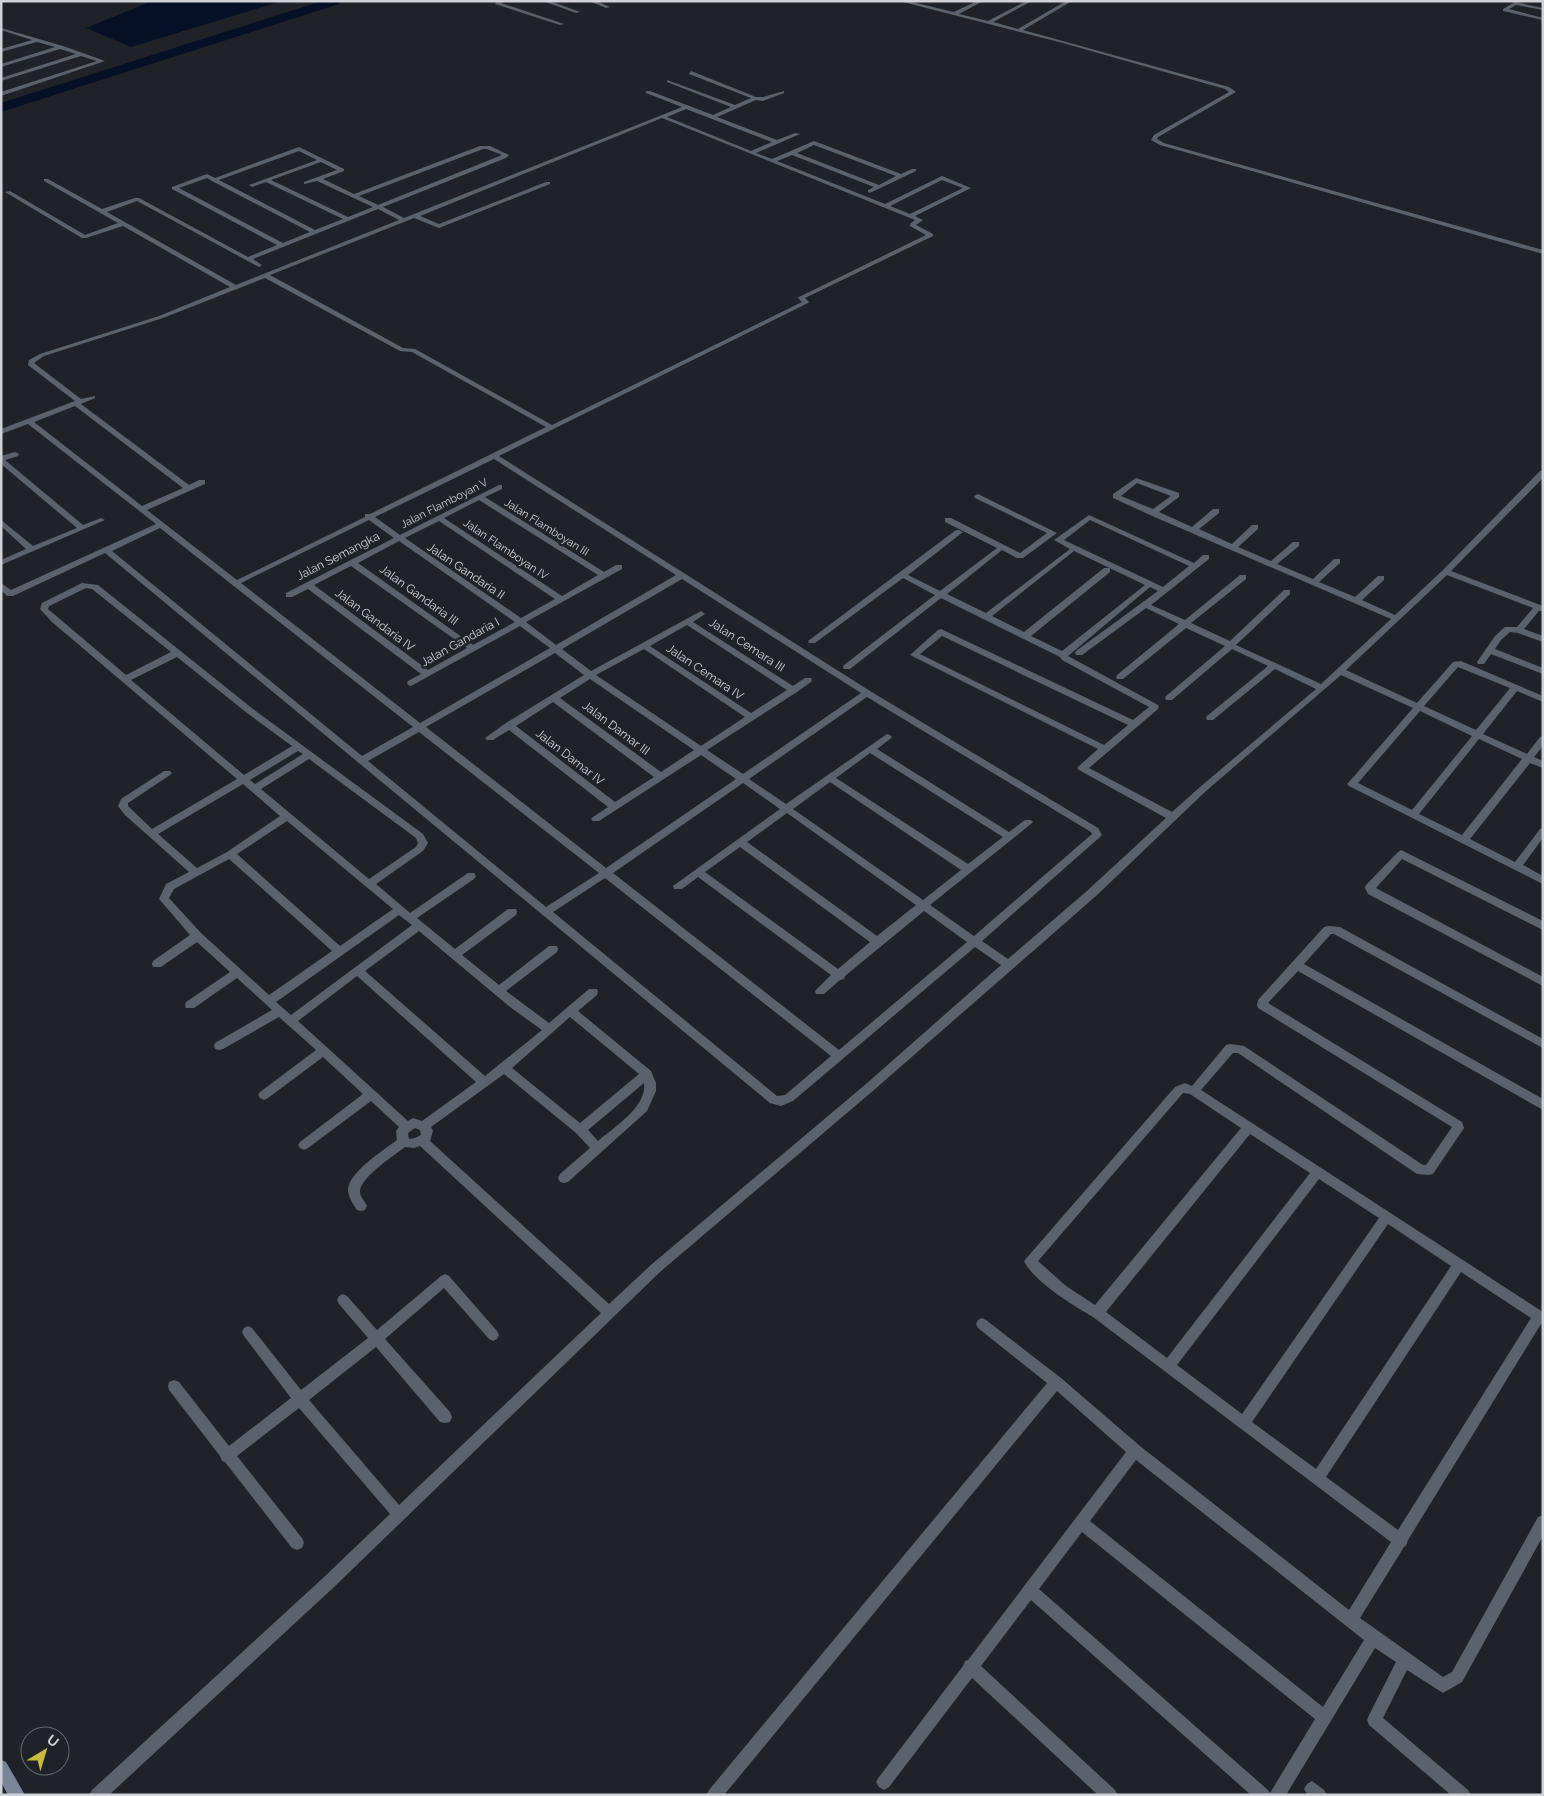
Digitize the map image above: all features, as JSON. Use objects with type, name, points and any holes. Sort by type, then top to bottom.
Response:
[{"type":"street","points":[[502,1],[497,3],[562,24]]},
{"type":"street","points":[[545,1],[578,12]]},
{"type":"street","points":[[591,1],[608,7]]},
{"type":"street","points":[[901,1],[990,22],[1227,88],[1233,92],[1156,136],[1154,140],[1543,252]]},
{"type":"street","points":[[962,1],[975,4]]},
{"type":"street","points":[[955,14],[981,1]]},
{"type":"street","points":[[990,22],[1030,1]]},
{"type":"street","points":[[1019,30],[1070,1]]},
{"type":"street","points":[[1543,9],[1515,3],[1505,10],[1543,19]]},
{"type":"street","points":[[2,29],[11,26]]},
{"type":"street","points":[[1,94],[102,61],[2,29]]},
{"type":"street","points":[[3,50],[39,40]]},
{"type":"street","points":[[1,66],[61,47]]},
{"type":"street","points":[[1,80],[82,54]]},
{"type":"street","points":[[1,58],[50,79]]},
{"type":"street","points":[[691,73],[755,98],[763,99],[782,92]]},
{"type":"street","points":[[669,81],[736,106]]},
{"type":"street","points":[[648,92],[777,142]]},
{"type":"street","points":[[713,117],[755,98]]},
{"type":"street","points":[[188,488],[34,368],[30,364],[31,361],[42,355],[133,324],[150,321],[686,106]]},
{"type":"street","points":[[236,583],[368,516],[806,302],[800,298],[931,235],[912,225],[920,220],[661,116]]},
{"type":"street","points":[[751,153],[797,134]]},
{"type":"street","points":[[773,162],[814,144],[901,176]]},
{"type":"street","points":[[248,259],[506,156],[488,147],[482,147],[354,196]]},
{"type":"street","points":[[214,180],[299,149],[342,170],[306,183]]},
{"type":"street","points":[[793,153],[880,187]]},
{"type":"street","points":[[252,185],[321,160]]},
{"type":"street","points":[[870,191],[914,170]]},
{"type":"street","points":[[282,245],[174,188],[207,176],[315,232]]},
{"type":"street","points":[[885,206],[942,178],[968,188],[910,216]]},
{"type":"street","points":[[318,179],[402,219]]},
{"type":"street","points":[[46,180],[234,287]]},
{"type":"street","points":[[267,180],[348,219]]},
{"type":"street","points":[[413,215],[439,226],[548,183]]},
{"type":"street","points":[[8,192],[84,237],[122,224]]},
{"type":"street","points":[[101,212],[137,199],[259,265]]},
{"type":"street","points":[[265,275],[402,350],[413,350],[551,427]]},
{"type":"street","points":[[1,432],[93,398]]},
{"type":"street","points":[[30,422],[838,1055]]},
{"type":"street","points":[[16,454],[1,460],[82,528]]},
{"type":"street","points":[[106,550],[547,911],[645,996],[774,1100],[782,1102],[790,1098],[838,1055],[974,942],[1096,835],[1095,830],[867,693],[494,456]]},
{"type":"street","points":[[97,1795],[328,1583],[610,1313],[696,1234],[870,1088],[1092,893],[1203,789],[1322,688],[1447,570],[1543,473]]},
{"type":"street","points":[[1153,513],[1176,495],[1136,480],[1116,496],[1153,513],[1396,618]]},
{"type":"street","points":[[142,509],[202,482]]},
{"type":"street","name":"Jalan Flamboyan V","points":[[399,538],[499,488]]},
{"type":"street","points":[[978,496],[1164,590]]},
{"type":"street","name":"Jalan Flamboyan III","points":[[479,497],[603,575]]},
{"type":"street","points":[[1193,530],[1216,511]]},
{"type":"street","name":"Jalan Gandaria II","points":[[368,516],[521,622],[590,675],[787,809],[1008,965]]},
{"type":"street","points":[[948,520],[1020,556],[1089,517],[1195,566]]},
{"type":"street","name":"Jalan Flamboyan IV","points":[[439,518],[561,599]]},
{"type":"street","points":[[1,563],[101,520]]},
{"type":"street","points":[[1,522],[32,550]]},
{"type":"street","points":[[1,598],[161,525]]},
{"type":"street","points":[[1233,547],[1255,527]]},
{"type":"street","points":[[812,641],[959,532]]},
{"type":"street","name":"Jalan Semangka","points":[[289,595],[399,538]]},
{"type":"street","points":[[1272,564],[1296,544]]},
{"type":"street","points":[[847,667],[998,550]]},
{"type":"street","points":[[986,617],[1070,552]]},
{"type":"street","points":[[1079,653],[1145,605],[1206,557]]},
{"type":"street","points":[[1314,582],[1337,561]]},
{"type":"street","name":"Jalan Gandaria III","points":[[351,562],[473,649]]},
{"type":"street","name":"Jalan Gandaria I","points":[[411,683],[619,567]]},
{"type":"street","points":[[1026,635],[1107,570]]},
{"type":"street","points":[[1447,570],[1541,607],[1519,630]]},
{"type":"street","points":[[902,574],[986,617],[1026,635],[1156,707],[1082,768],[1173,817]]},
{"type":"street","points":[[363,760],[683,575]]},
{"type":"street","points":[[1120,678],[1243,577]]},
{"type":"street","points":[[1356,601],[1381,578]]},
{"type":"street","points":[[1,585],[10,594]]},
{"type":"street","points":[[369,884],[420,849],[423,843],[420,836],[308,755],[91,585],[80,587],[45,605],[44,609],[55,620],[125,680],[287,816],[369,884],[400,909],[410,918],[499,991],[549,1029]]},
{"type":"street","name":"Jalan Gandaria IV","points":[[308,585],[427,674]]},
{"type":"street","points":[[1063,655],[1146,587]]},
{"type":"street","points":[[1169,698],[1231,645],[1287,592]]},
{"type":"street","points":[[1145,605],[1322,688]]},
{"type":"street","points":[[490,738],[590,675],[701,614]]},
{"type":"street","name":"Jalan Cemara III","points":[[687,622],[794,690]]},
{"type":"street","points":[[1480,662],[1498,638],[1508,629],[1519,630],[1543,639]]},
{"type":"street","points":[[1106,749],[914,655],[942,632],[1134,725]]},
{"type":"street","name":"Jalan Cemara IV","points":[[645,646],[752,718]]},
{"type":"street","points":[[1489,650],[1543,671]]},
{"type":"street","points":[[125,680],[177,653]]},
{"type":"street","points":[[1543,700],[1459,663],[1352,784],[1543,880]]},
{"type":"street","points":[[1210,718],[1274,665]]},
{"type":"street","points":[[1340,671],[1543,765]]},
{"type":"street","points":[[596,819],[808,680]]},
{"type":"street","points":[[1413,815],[1515,688]]},
{"type":"street","points":[[547,911],[606,873],[867,693]]},
{"type":"street","name":"Jalan Damar III","points":[[556,698],[661,777]]},
{"type":"street","name":"Jalan Damar IV","points":[[509,726],[615,807]]},
{"type":"street","points":[[678,886],[887,738]]},
{"type":"street","points":[[1464,840],[1543,739]]},
{"type":"street","points":[[153,833],[298,747]]},
{"type":"street","points":[[870,749],[1010,837]]},
{"type":"street","points":[[255,788],[308,755]]},
{"type":"street","points":[[167,773],[124,801],[123,806],[128,813],[153,833],[196,873]]},
{"type":"street","points":[[830,778],[969,870]]},
{"type":"street","points":[[287,816],[230,854],[170,887],[164,899],[197,936],[406,1126]]},
{"type":"street","points":[[820,991],[840,976],[877,942],[1028,822]]},
{"type":"street","points":[[1516,867],[1543,831]]},
{"type":"street","points":[[740,842],[877,942]]},
{"type":"street","points":[[230,854],[340,952]]},
{"type":"street","points":[[1543,926],[1401,854],[1370,888],[1372,891],[1543,982]]},
{"type":"street","points":[[699,872],[840,976]]},
{"type":"street","points":[[410,918],[471,876]]},
{"type":"street","points":[[269,1001],[400,909]]},
{"type":"street","points":[[455,955],[512,912]]},
{"type":"street","points":[[291,1020],[419,925]]},
{"type":"street","points":[[1194,1091],[1230,1048],[1240,1049],[1422,1170],[1429,1170],[1458,1128],[1455,1122],[1262,1005],[1328,930],[1336,930],[1543,1044]]},
{"type":"street","points":[[157,964],[197,936]]},
{"type":"street","points":[[499,991],[553,949]]},
{"type":"street","points":[[1297,965],[1543,1105]]},
{"type":"street","points":[[357,970],[484,1082]]},
{"type":"street","points":[[190,1005],[237,973]]},
{"type":"street","points":[[424,1126],[504,1068],[593,992]]},
{"type":"street","points":[[219,1046],[280,1011]]},
{"type":"street","points":[[564,1178],[643,1108],[650,1098],[651,1088],[647,1074],[570,1011]]},
{"type":"street","points":[[264,1095],[323,1051]]},
{"type":"street","points":[[504,1068],[580,1130],[598,1148]]},
{"type":"street","points":[[580,1130],[647,1074]]},
{"type":"street","points":[[1351,1619],[1401,1541],[1541,1318],[1194,1091],[1185,1088],[1179,1090],[1030,1261],[1038,1272],[1097,1313],[1401,1541]]},
{"type":"street","points":[[304,1145],[371,1094]]},
{"type":"street","points":[[413,1123],[424,1126],[427,1131],[426,1137],[422,1142],[415,1144],[404,1142],[401,1136],[406,1126],[413,1123]]},
{"type":"street","points":[[1097,1313],[1249,1127]]},
{"type":"street","points":[[361,1206],[354,1195],[354,1186],[359,1177],[404,1142]]},
{"type":"street","points":[[422,1142],[610,1313]]},
{"type":"street","points":[[1168,1367],[1318,1171]]},
{"type":"street","points":[[1243,1424],[1387,1216]]},
{"type":"street","points":[[1318,1479],[1459,1264]]},
{"type":"street","points":[[228,1456],[376,1339],[445,1280],[493,1335]]},
{"type":"street","points":[[342,1300],[445,1417]]},
{"type":"street","points":[[982,1324],[1056,1382],[1135,1451],[1373,1638],[1443,1686],[1457,1676],[1543,1522]]},
{"type":"street","points":[[248,1332],[300,1398],[399,1515]]},
{"type":"street","points":[[714,1795],[1056,1382]]},
{"type":"street","points":[[174,1386],[297,1544]]},
{"type":"street","points":[[884,1782],[1029,1588],[1135,1451]]},
{"type":"street","points":[[1080,1522],[1325,1718]]},
{"type":"street","points":[[1029,1588],[1263,1795]]},
{"type":"street","points":[[1277,1795],[1373,1638]]},
{"type":"street","points":[[1406,1660],[1374,1720],[1463,1795]]},
{"type":"street","points":[[970,1666],[1110,1795]]},
{"type":"street","points":[[1,1768],[17,1795]]},
{"type":"water","points":[[152,1],[282,1],[131,47],[86,28]]},
{"type":"waterway","points":[[1,108],[335,1]]}]
